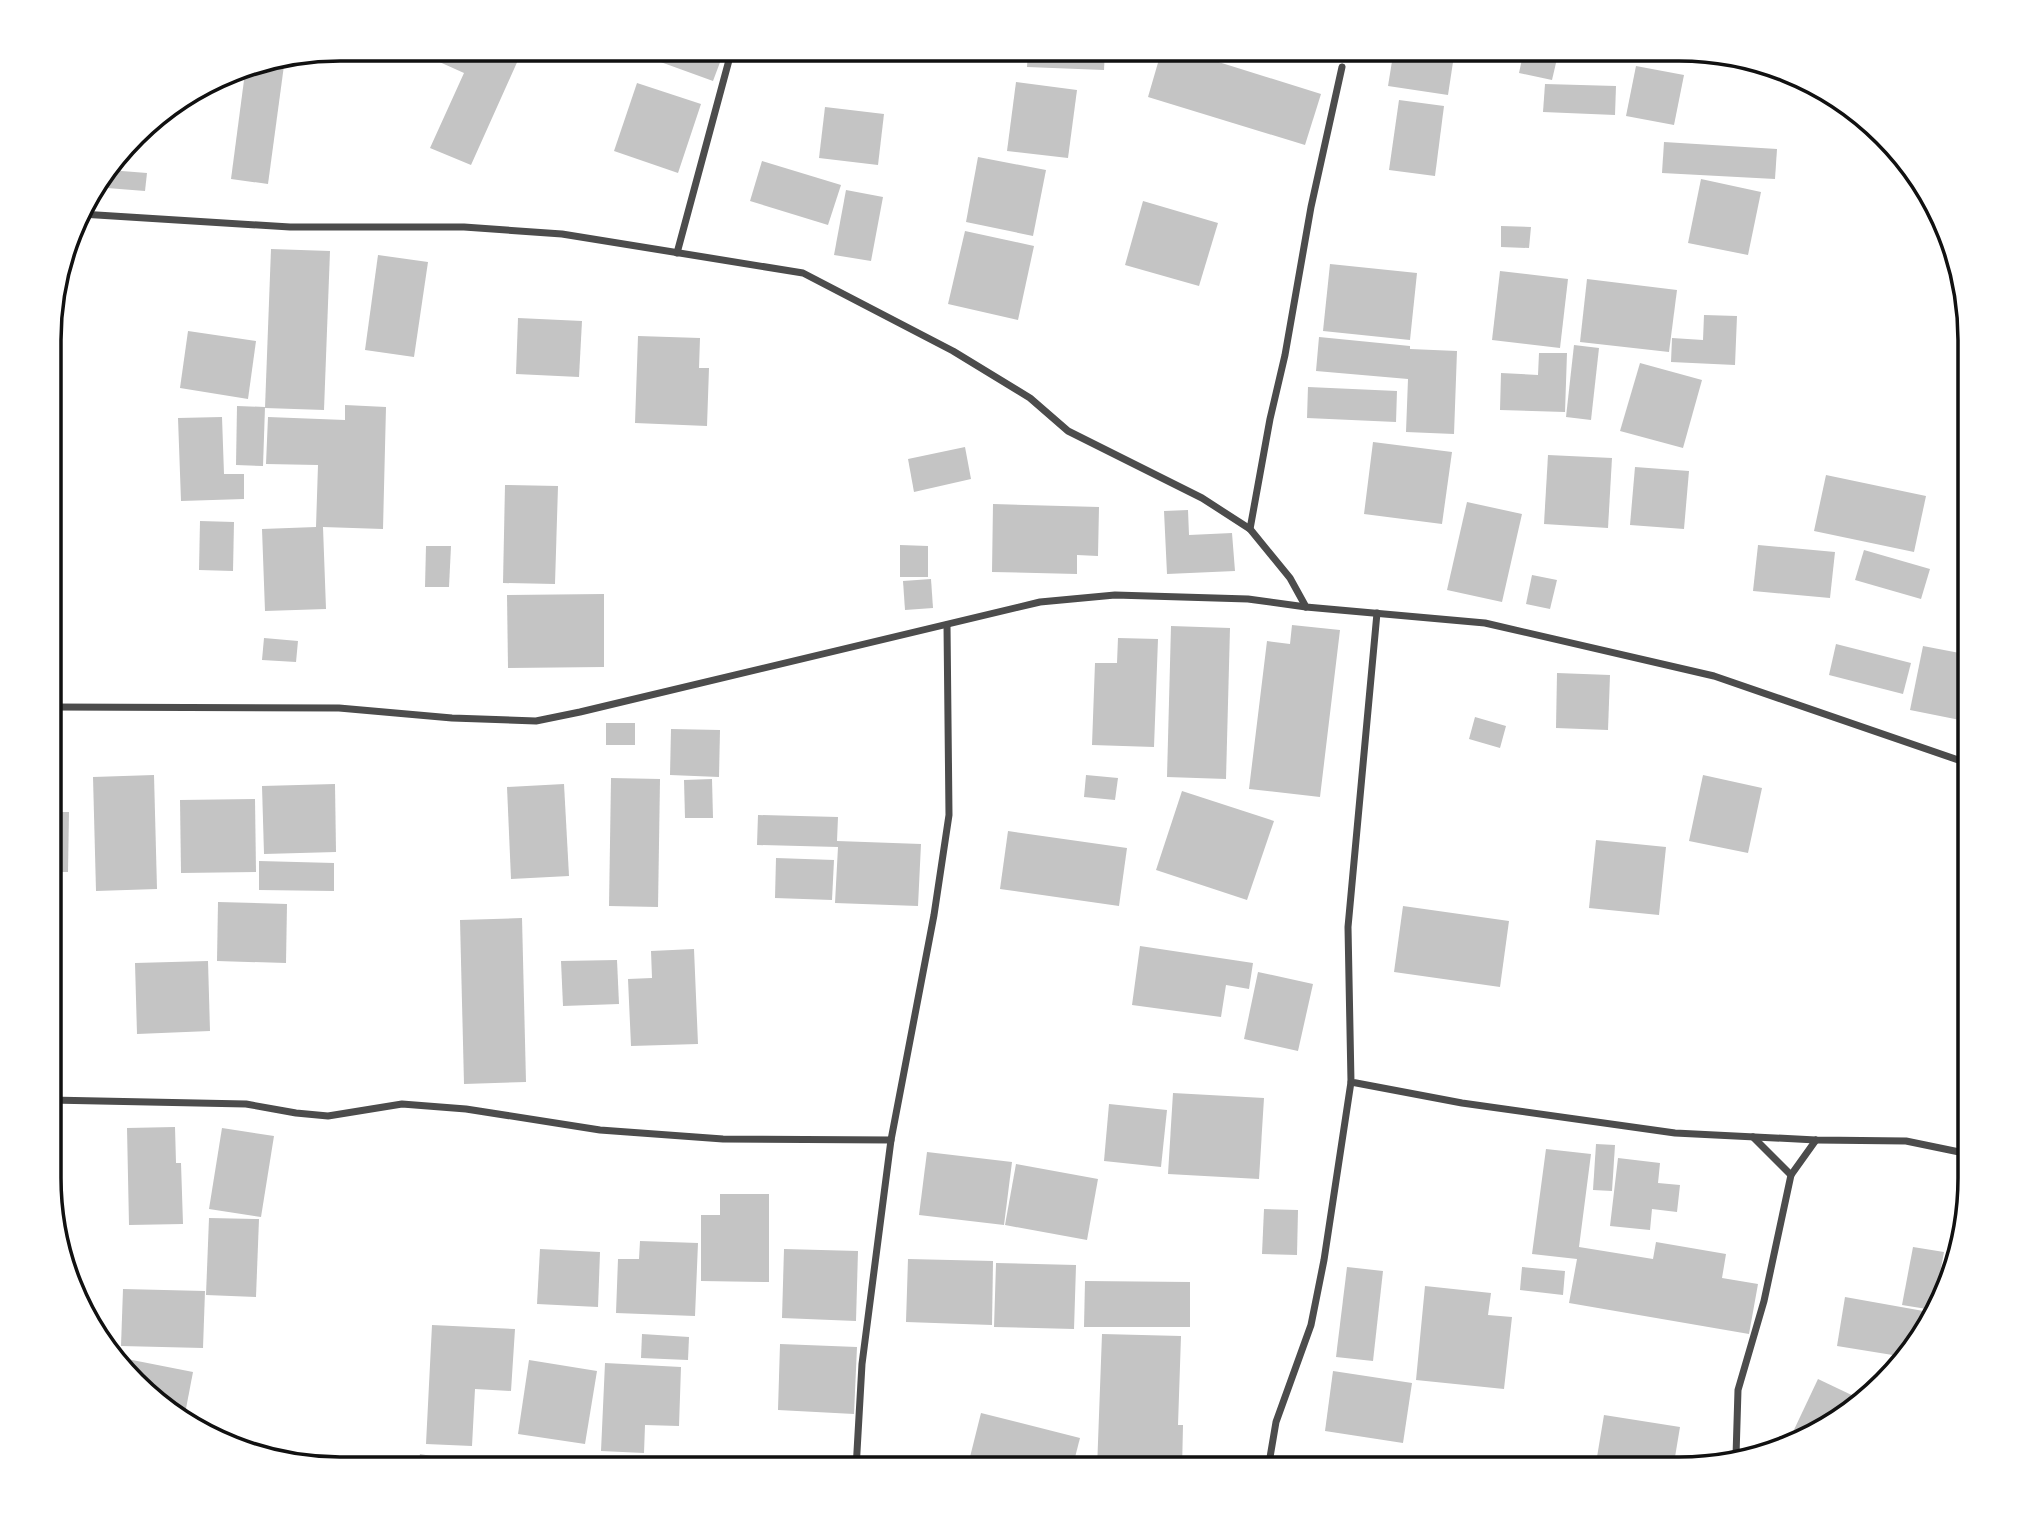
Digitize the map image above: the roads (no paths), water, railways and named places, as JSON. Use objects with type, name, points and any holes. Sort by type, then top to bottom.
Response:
[{"type":"street","points":[[677,253],[729,61]]},
{"type":"street","points":[[1250,529],[1311,207],[1342,67]]},
{"type":"street","points":[[91,215],[290,227],[478,228],[562,234],[803,273],[953,351],[1030,398],[1068,431],[1202,498],[1250,529],[1290,578],[1306,607]]},
{"type":"street","points":[[61,707],[339,708],[452,718],[536,721],[1040,602],[1115,595],[1248,599],[1306,607],[1485,623],[1714,676],[1958,760]]},
{"type":"street","points":[[1270,1457],[1276,1422],[1311,1325],[1324,1260],[1351,1082],[1348,927],[1377,613]]},
{"type":"street","points":[[857,1457],[862,1364],[891,1140],[934,915],[949,816],[947,625]]},
{"type":"street","points":[[1351,1082],[1462,1103],[1675,1133],[1816,1140],[1906,1141],[1958,1152]]},
{"type":"street","points":[[61,1100],[246,1104],[296,1114],[328,1116],[402,1104],[466,1109],[614,1131],[723,1139],[891,1140]]},
{"type":"street","points":[[1753,1137],[1791,1175]]},
{"type":"street","points":[[1736,1450],[1738,1390],[1764,1301],[1791,1175],[1816,1140]]}]
